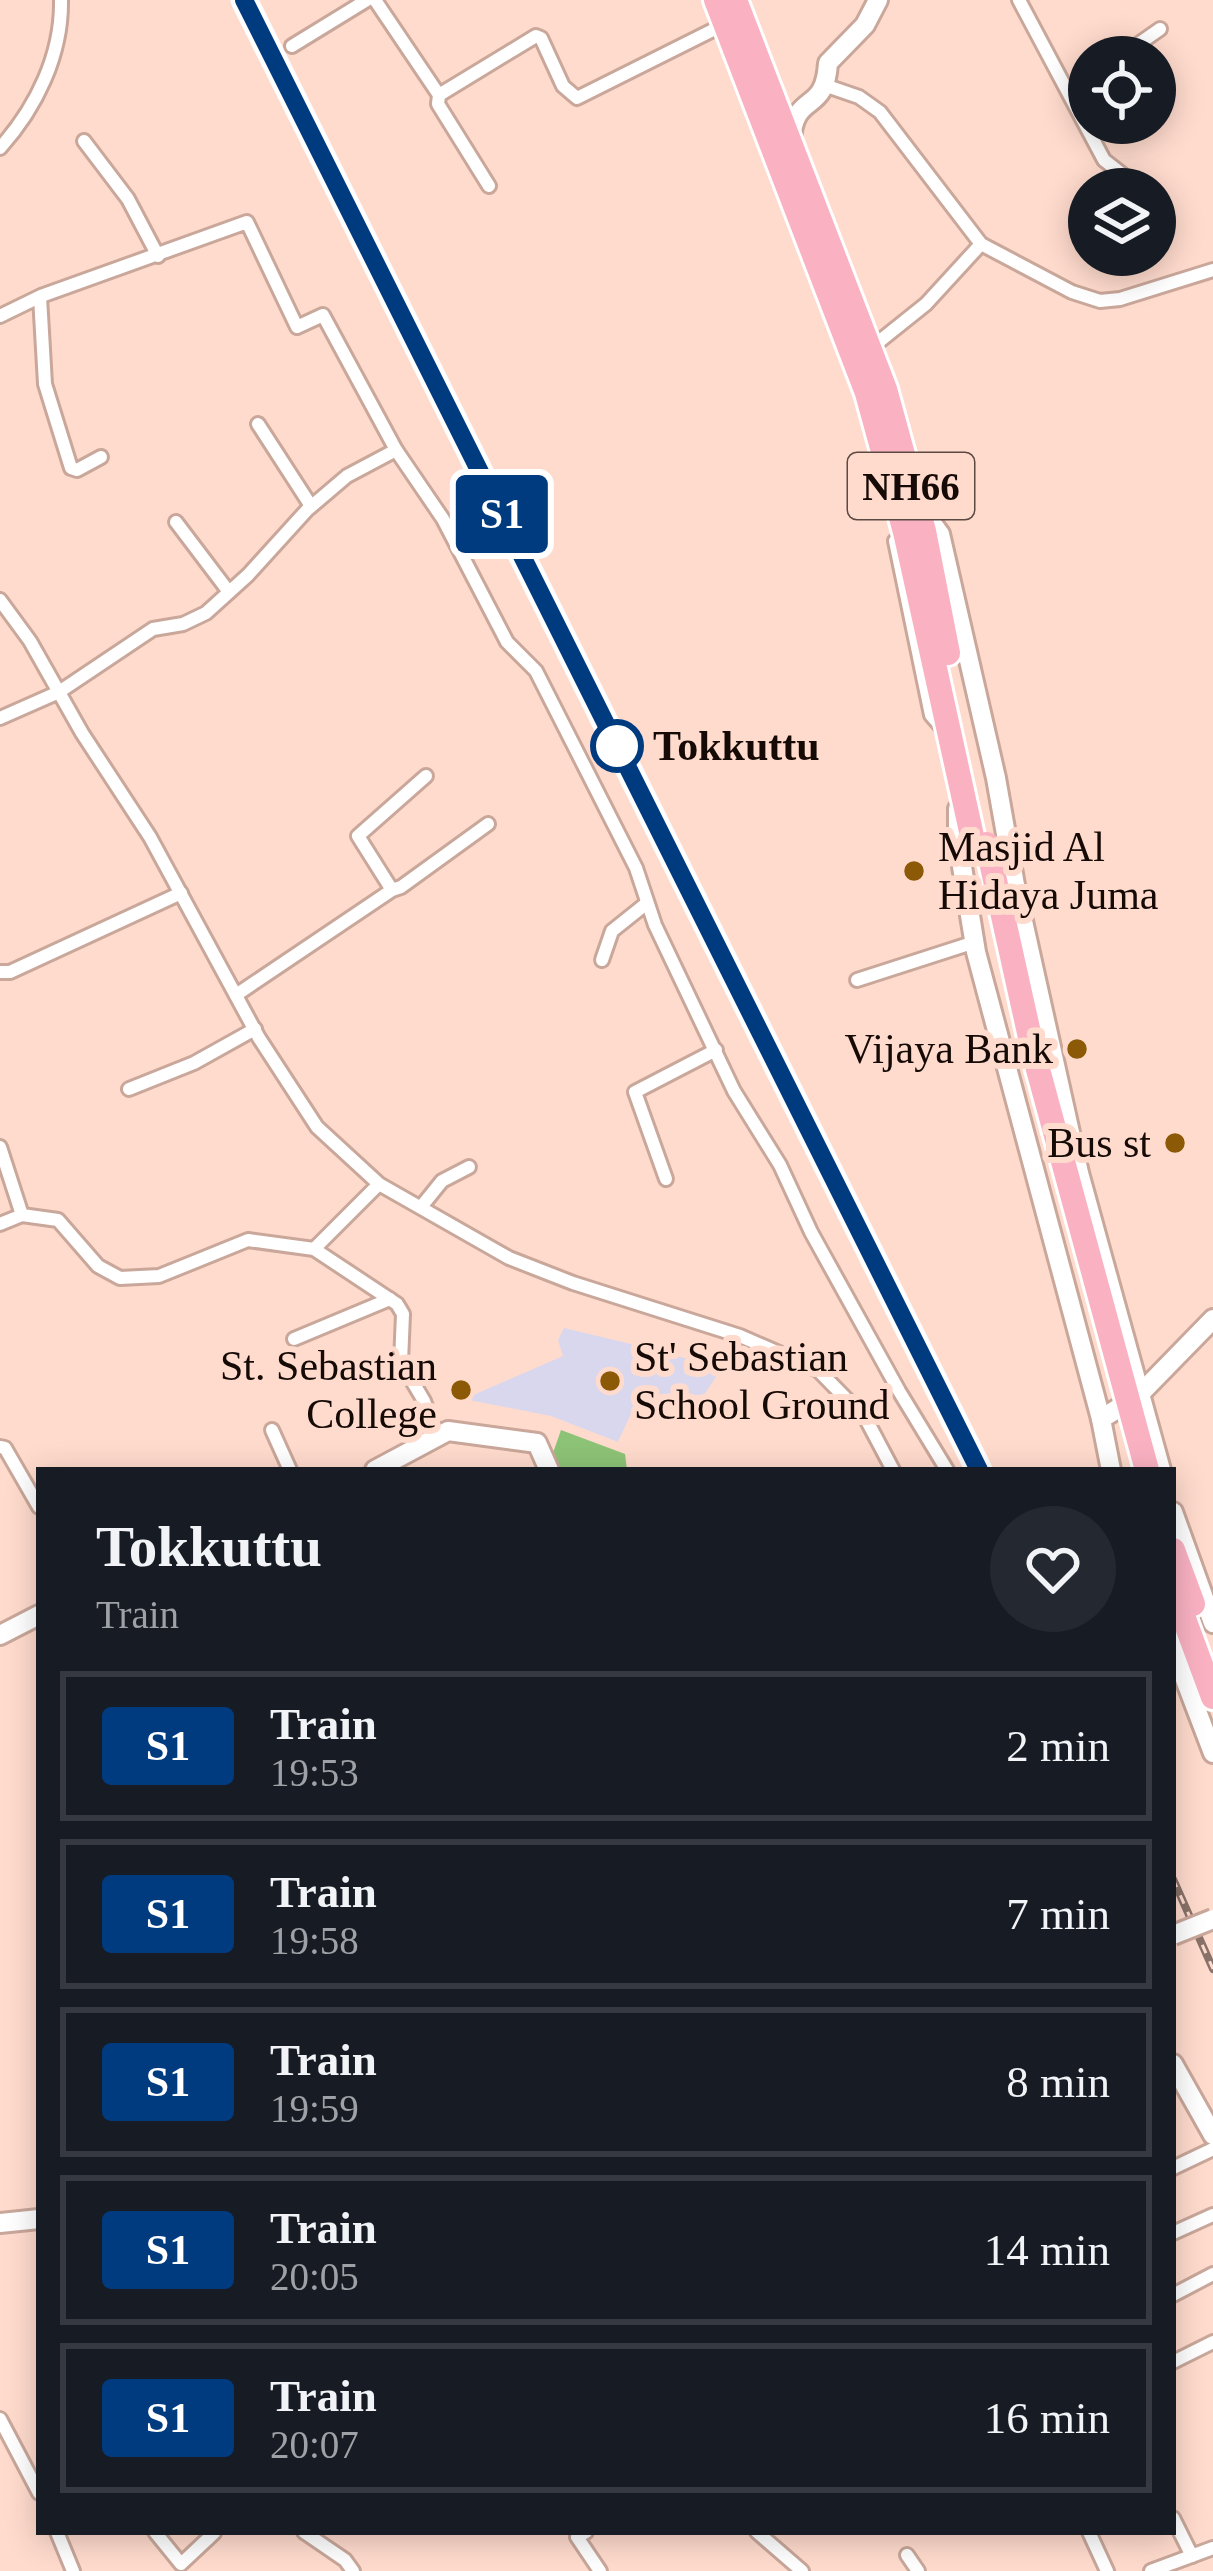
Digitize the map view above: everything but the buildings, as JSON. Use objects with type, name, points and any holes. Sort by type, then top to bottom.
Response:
[{"type":"highway","name":"NH66","points":[[725,8],[871,348],[924,531],[1022,1060],[1113,1467]]},
{"type":"highway","name":"NH66","points":[[782,145],[868,394],[905,532],[961,786],[981,844],[1146,1467]]},
{"type":"highway","points":[[1176,1558],[1213,1656]]},
{"type":"highway","points":[[1176,1597],[1213,1696]]},
{"type":"street","points":[[0,148],[23,123],[54,54],[61,0]]},
{"type":"street","points":[[292,46],[371,0],[439,95],[438,104],[488,186]]},
{"type":"street","points":[[782,145],[798,109],[827,86],[828,63],[865,25],[878,0]]},
{"type":"street","points":[[1019,0],[1068,90]]},
{"type":"street","points":[[439,95],[536,36],[563,86],[577,98],[725,8]]},
{"type":"street","points":[[1150,36],[1160,29]]},
{"type":"street","points":[[827,86],[859,97],[880,112],[981,244],[1072,292],[1100,301],[1213,270]]},
{"type":"street","points":[[84,141],[128,199],[158,256]]},
{"type":"street","points":[[1096,144],[1114,168]]},
{"type":"street","points":[[0,316],[247,222],[297,327],[322,316],[396,450],[443,519],[507,642],[536,671],[636,868],[647,903],[734,1091],[780,1165],[811,1232],[945,1467]]},
{"type":"street","points":[[871,348],[926,304],[981,244]]},
{"type":"street","points":[[40,297],[45,384],[71,468],[77,470],[101,458]]},
{"type":"street","points":[[258,424],[311,506]]},
{"type":"street","points":[[0,718],[59,692],[153,629],[183,625],[206,613],[311,506],[347,476],[396,450]]},
{"type":"street","points":[[913,498],[940,534],[1079,1173],[1160,1467]]},
{"type":"street","points":[[176,522],[230,592]]},
{"type":"street","points":[[0,600],[151,837],[255,1029],[317,1127],[379,1184],[508,1258],[740,1336],[818,1370],[866,1420],[891,1467]]},
{"type":"street","points":[[392,890],[358,836],[426,776]]},
{"type":"street","points":[[961,786],[958,842],[975,942],[1113,1467]]},
{"type":"street","points":[[236,994],[488,824]]},
{"type":"street","points":[[0,972],[10,972],[181,893]]},
{"type":"street","points":[[602,960],[612,932],[647,903]]},
{"type":"street","points":[[857,980],[975,942]]},
{"type":"street","points":[[129,1088],[194,1063],[255,1029]]},
{"type":"street","points":[[666,1179],[635,1092],[716,1050]]},
{"type":"street","points":[[0,1147],[22,1215]]},
{"type":"street","points":[[421,1207],[442,1181],[470,1167]]},
{"type":"street","points":[[314,1249],[379,1184]]},
{"type":"street","points":[[0,1224],[22,1215],[58,1220],[98,1266],[120,1278],[159,1276],[248,1240],[314,1249],[390,1300],[403,1314],[401,1361],[424,1401],[437,1437]]},
{"type":"street","points":[[294,1339],[390,1300]]},
{"type":"street","points":[[1101,1419],[1138,1396],[1213,1319]]},
{"type":"street","points":[[272,1430],[289,1467]]},
{"type":"street","points":[[381,1467],[448,1431],[537,1443],[548,1467]]},
{"type":"street","points":[[2,1444],[36,1502]]},
{"type":"street","points":[[1176,1520],[1213,1623]]},
{"type":"street","points":[[0,1634],[36,1616]]},
{"type":"street","points":[[1176,1656],[1213,1753]]},
{"type":"street","points":[[1176,1934],[1213,1918]]},
{"type":"street","points":[[1176,2068],[1213,2135]]},
{"type":"street","points":[[1176,2167],[1213,2149]]},
{"type":"street","points":[[0,2211],[36,2207]]},
{"type":"street","points":[[1176,2232],[1213,2215]]},
{"type":"street","points":[[0,2223],[36,2218]]},
{"type":"street","points":[[1176,2293],[1213,2274]]},
{"type":"street","points":[[1176,2360],[1213,2342]]},
{"type":"street","points":[[0,2419],[36,2487]]},
{"type":"street","points":[[1176,2524],[1192,2556]]},
{"type":"street","points":[[58,2535],[73,2571]]},
{"type":"street","points":[[157,2535],[182,2567],[212,2535]]},
{"type":"street","points":[[308,2535],[353,2571]]},
{"type":"street","points":[[581,2535],[578,2537],[600,2571]]},
{"type":"street","points":[[760,2535],[802,2571]]},
{"type":"street","points":[[1090,2535],[1107,2571]]},
{"type":"street","points":[[1151,2571],[1213,2548]]},
{"type":"street","points":[[907,2555],[918,2571]]},
{"type":"shaded area","name":"St' Sebastian School Ground","points":[[564,1328],[722,1368],[704,1395],[640,1394],[618,1442],[551,1416],[464,1399],[563,1356],[558,1340]]},
{"type":"green space","points":[[561,1430],[625,1454],[627,1467],[557,1467],[553,1453]]},
{"type":"railway","points":[[244,0],[978,1467]]},
{"type":"railway","points":[[1176,1886],[1213,1969]]},
{"type":"train","name":"S1","points":[[244,0],[978,1467]]},
{"type":"place","name":"Tokkuttu","points":[[617,746]]},
{"type":"place","name":"Masjid Al Hidaya Juma","points":[[914,871]]},
{"type":"place","name":"Vijaya Bank","points":[[1077,1049]]},
{"type":"place","name":"Bus st","points":[[1175,1143]]},
{"type":"place","name":"St' Sebastian School Ground","points":[[610,1381]]},
{"type":"place","name":"St. Sebastian College","points":[[461,1390]]}]
